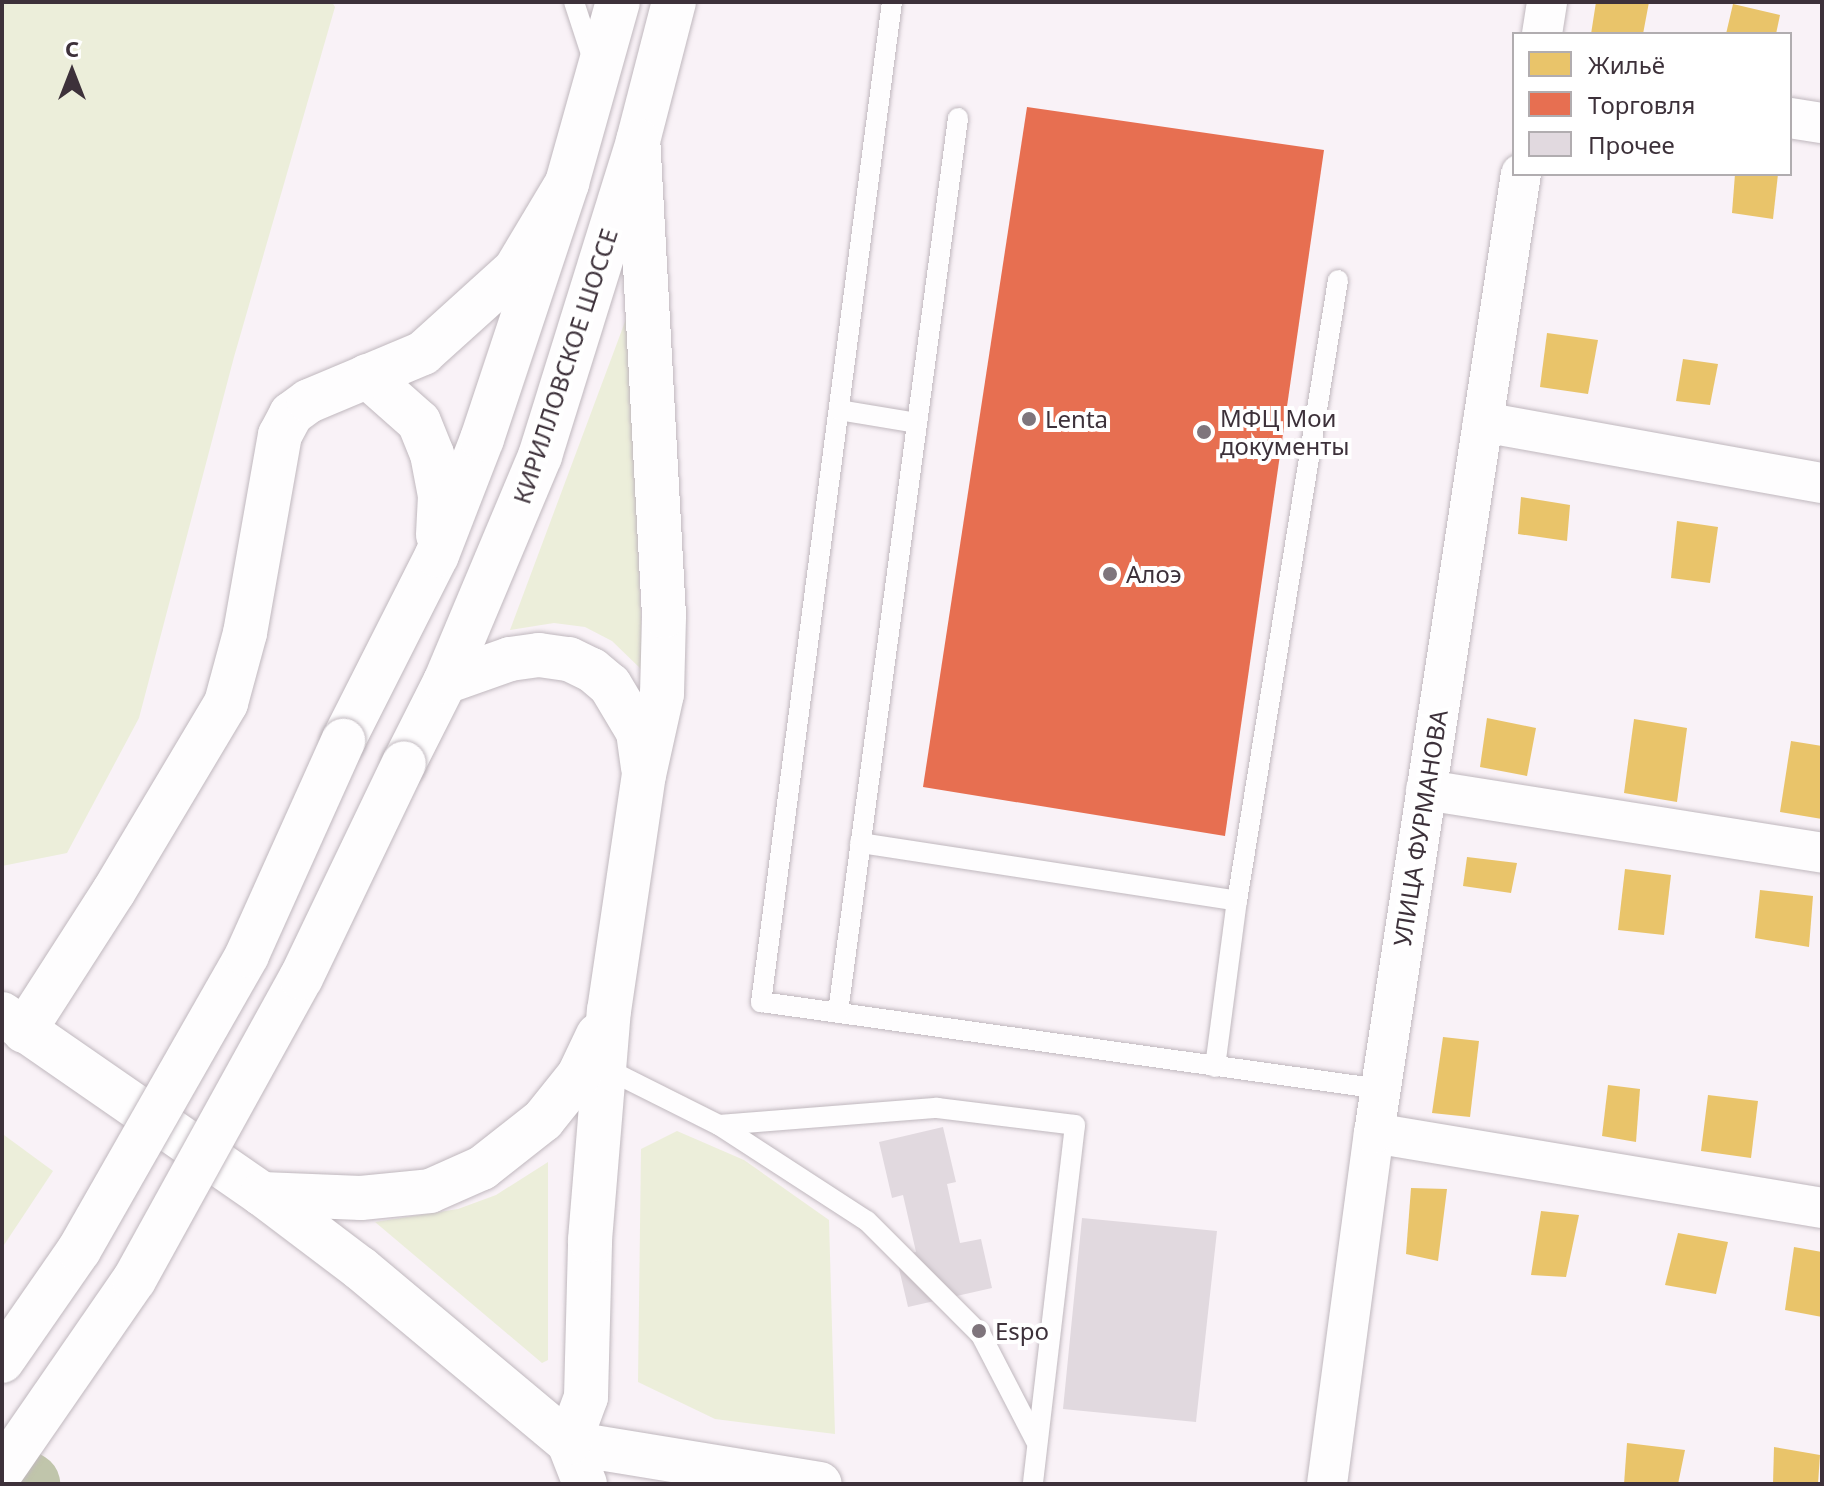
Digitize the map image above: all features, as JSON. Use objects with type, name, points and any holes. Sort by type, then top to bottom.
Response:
[{"type":"main road","points":[[2,1361],[79,1250],[247,955],[343,741],[437,555],[482,439],[567,183],[618,2]]},
{"type":"main road","name":"КИРИЛЛОВСКОЕ ШОССЕ","points":[[2,1471],[134,1280],[301,978],[445,682],[540,456],[638,141],[674,2]]},
{"type":"main road","points":[[569,1443],[586,1397],[590,1240],[609,1011],[644,775],[662,694],[664,616],[638,141]]},
{"type":"main road","points":[[567,183],[515,270],[423,353],[298,406],[284,424],[245,633],[226,703],[114,891],[13,1023],[262,1194],[360,1268],[569,1443],[585,1484]]},
{"type":"main road","points":[[367,376],[419,422],[432,454],[440,496],[437,555]]},
{"type":"main road","points":[[445,682],[510,659],[539,655],[569,659],[592,670],[610,685],[638,732],[644,775]]},
{"type":"main road","points":[[262,1194],[361,1198],[430,1191],[482,1168],[543,1120],[579,1075],[609,1011]]},
{"type":"main road","points":[[569,1443],[820,1484]]},
{"type":"street","points":[[1542,32],[1547,2]]},
{"type":"street","points":[[1792,118],[1822,123]]},
{"type":"street","name":"УЛИЦА ФУРМАНОВА","points":[[1327,1484],[1374,1133],[1521,176]]},
{"type":"street","points":[[1483,422],[1822,483]]},
{"type":"street","points":[[1426,790],[1822,853]]},
{"type":"street","points":[[1374,1133],[1822,1208]]},
{"type":"lane","points":[[574,2],[598,73]]},
{"type":"lane","points":[[892,2],[761,1002],[1381,1089]]},
{"type":"lane","points":[[838,1012],[958,118]]},
{"type":"lane","points":[[1215,1067],[1237,901],[1338,280]]},
{"type":"lane","points":[[839,410],[917,423]]},
{"type":"lane","points":[[860,843],[1237,901]]},
{"type":"lane","points":[[603,1067],[719,1125],[867,1221],[981,1335],[1036,1441]]},
{"type":"lane","points":[[719,1125],[937,1108],[1075,1125],[1033,1484]]},
{"type":"green space","points":[[2,2],[332,2],[335,7],[234,357],[139,718],[67,853],[2,866]]},
{"type":"green space","points":[[629,311],[643,671],[612,641],[585,627],[554,623],[510,630]]},
{"type":"green space","points":[[677,1131],[744,1160],[829,1220],[835,1434],[715,1419],[638,1382],[641,1149]]},
{"type":"green space","points":[[4,1135],[53,1171],[2,1248],[2,1138]]},
{"type":"green space","points":[[548,1162],[548,1360],[542,1363],[375,1222],[458,1209],[496,1195]]},
{"type":"building: Жильё","points":[[1596,2],[1649,2],[1643,32],[1591,32]]},
{"type":"building: Жильё","points":[[1733,4],[1780,15],[1776,32],[1726,32]]},
{"type":"building: Жильё","points":[[1735,176],[1778,176],[1773,219],[1732,213]]},
{"type":"building: Жильё","points":[[1547,333],[1598,340],[1588,394],[1540,387]]},
{"type":"building: Жильё","points":[[1683,359],[1718,364],[1710,405],[1676,401]]},
{"type":"building: Жильё","points":[[1521,497],[1570,505],[1567,541],[1518,534]]},
{"type":"building: Жильё","points":[[1677,521],[1718,527],[1710,583],[1671,578]]},
{"type":"building: Жильё","points":[[1487,718],[1536,728],[1527,776],[1480,767]]},
{"type":"building: Жильё","points":[[1634,719],[1687,728],[1677,802],[1624,793]]},
{"type":"building: Жильё","points":[[1791,741],[1822,746],[1822,819],[1780,812]]},
{"type":"building: Жильё","points":[[1467,857],[1517,863],[1511,893],[1463,886]]},
{"type":"building: Жильё","points":[[1625,869],[1671,875],[1664,935],[1618,930]]},
{"type":"building: Жильё","points":[[1760,890],[1813,896],[1809,947],[1755,938]]},
{"type":"building: Жильё","points":[[1443,1037],[1479,1041],[1470,1117],[1432,1113]]},
{"type":"building: Жильё","points":[[1608,1085],[1640,1089],[1636,1142],[1602,1136]]},
{"type":"building: Жильё","points":[[1708,1095],[1758,1101],[1751,1158],[1701,1151]]},
{"type":"building: Жильё","points":[[1411,1188],[1447,1189],[1438,1261],[1406,1254]]},
{"type":"building: Жильё","points":[[1541,1211],[1579,1215],[1566,1277],[1531,1275]]},
{"type":"building: Жильё","points":[[1678,1233],[1728,1242],[1716,1294],[1665,1285]]},
{"type":"building: Жильё","points":[[1794,1247],[1822,1252],[1822,1317],[1785,1310]]},
{"type":"building: Жильё","points":[[1627,1443],[1685,1450],[1678,1484],[1624,1484]]},
{"type":"building: Жильё","points":[[1774,1447],[1820,1455],[1818,1484],[1773,1484]]},
{"type":"building: Торговля","points":[[1027,107],[1324,150],[1225,836],[923,787]]},
{"type":"building: Прочее","points":[[943,1127],[956,1182],[947,1184],[960,1243],[981,1239],[992,1288],[908,1307],[896,1256],[916,1252],[903,1195],[892,1198],[879,1142]]},
{"type":"building: Прочее","points":[[1082,1218],[1217,1231],[1196,1422],[1063,1409]]},
{"type":"waterway","points":[[2,1468],[28,1484]]},
{"type":"place","name":"Lenta","points":[[1029,419]]},
{"type":"place","name":"МФЦ Мои документы","points":[[1204,432]]},
{"type":"place","name":"Алоэ","points":[[1110,574]]},
{"type":"place","name":"Espo","points":[[979,1331]]}]
